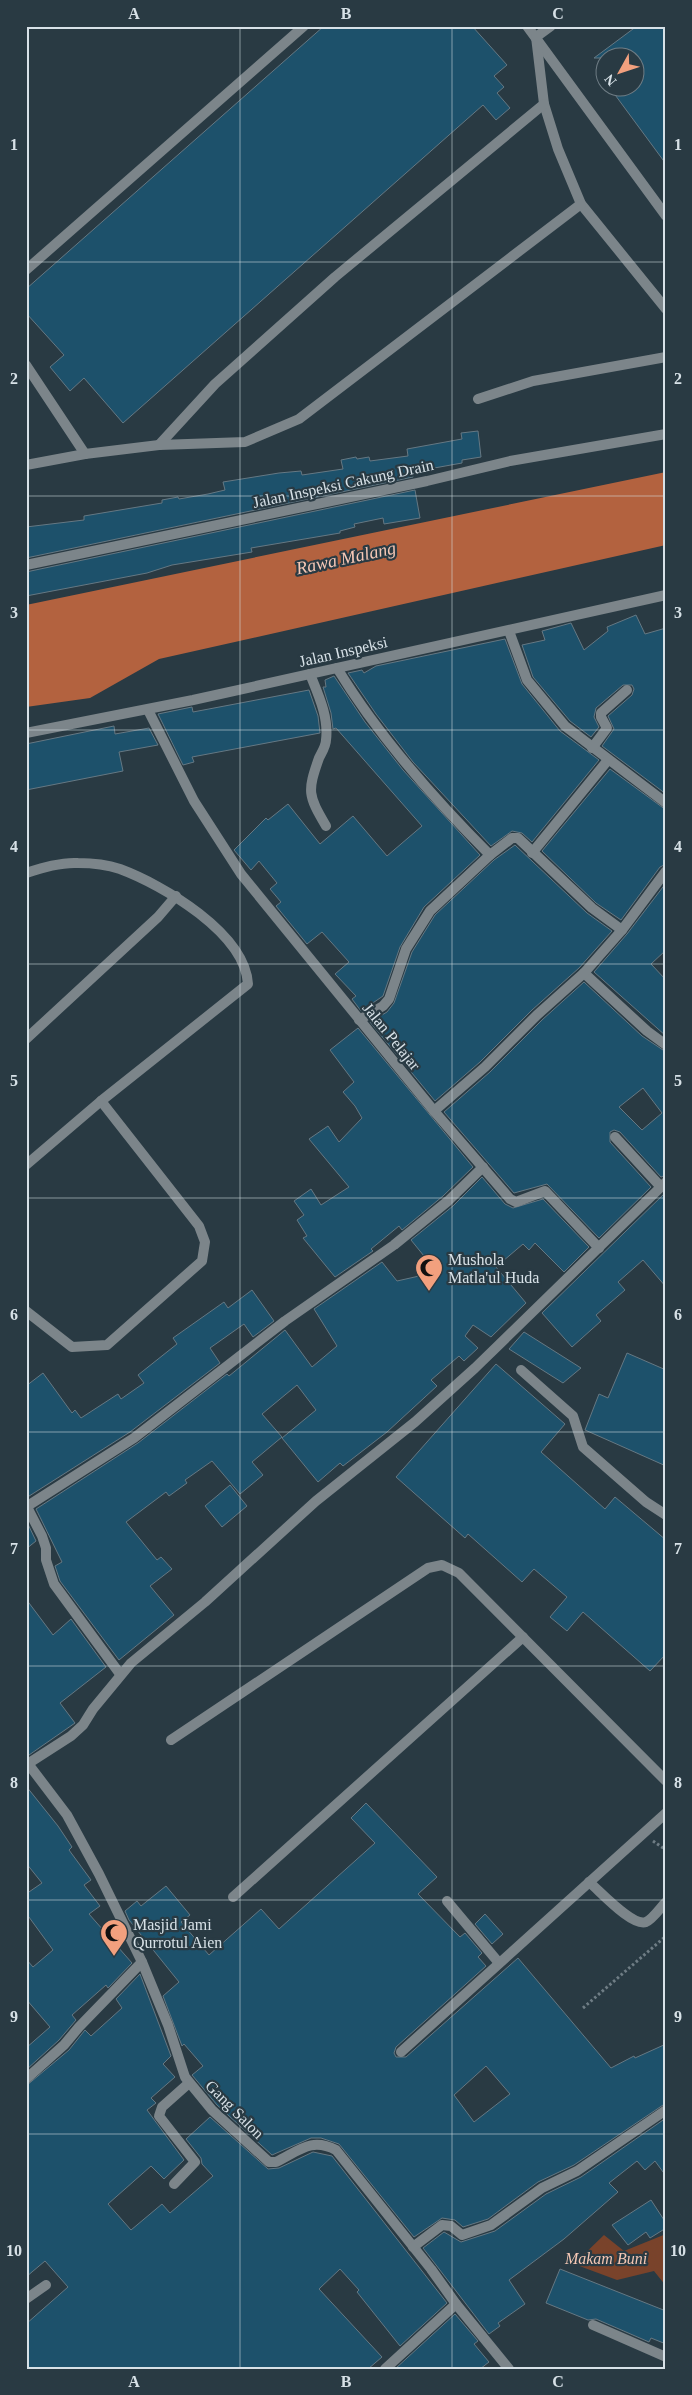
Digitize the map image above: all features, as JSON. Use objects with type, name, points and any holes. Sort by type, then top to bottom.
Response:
[{"type":"street","points":[[26,270],[304,26]]},
{"type":"street","points":[[527,26],[666,216]]},
{"type":"street","points":[[536,37],[551,26]]},
{"type":"street","points":[[536,37],[544,104],[558,149],[581,204],[666,309]]},
{"type":"street","points":[[159,445],[215,384],[321,290],[544,104]]},
{"type":"street","points":[[26,466],[85,454],[159,445],[245,442],[299,419],[581,204]]},
{"type":"street","points":[[478,399],[533,381],[666,357]]},
{"type":"street","points":[[26,364],[85,454]]},
{"type":"street","name":"Jalan Inspeksi Cakung Drain","points":[[26,565],[427,481],[510,461],[666,434]]},
{"type":"street","name":"Jalan Inspeksi","points":[[26,733],[148,710],[666,595]]},
{"type":"street","points":[[509,631],[531,686],[565,726],[666,803]]},
{"type":"street","points":[[338,668],[372,721],[445,809],[490,855]]},
{"type":"street","points":[[310,674],[321,701],[326,724],[326,742],[312,778],[311,800],[326,826]]},
{"type":"street","points":[[592,748],[607,728],[601,713],[627,690]]},
{"type":"street","name":"Jalan Pelajar","points":[[148,710],[182,780],[227,854],[253,889],[434,1111],[510,1199],[516,1202],[545,1191],[550,1194],[599,1248]]},
{"type":"street","points":[[532,853],[608,760]]},
{"type":"street","points":[[359,1020],[384,1006],[389,1000],[406,949],[430,912],[490,855],[512,838],[518,838],[592,908],[622,930]]},
{"type":"street","points":[[26,873],[43,868],[77,863],[86,864],[118,869],[176,896],[219,931],[247,972],[248,984],[100,1102],[26,1164]]},
{"type":"street","points":[[434,1111],[584,973],[622,930],[666,871]]},
{"type":"street","points":[[26,1039],[158,917],[176,896]]},
{"type":"street","points":[[584,973],[647,1031],[666,1045]]},
{"type":"street","points":[[26,1311],[72,1347],[107,1345],[202,1261],[205,1242],[199,1226],[100,1102]]},
{"type":"street","points":[[27,1762],[71,1736],[83,1725],[120,1674],[205,1602],[316,1501],[435,1404],[475,1368],[663,1185],[615,1137]]},
{"type":"street","points":[[120,1674],[54,1584],[46,1560],[46,1548],[42,1536],[26,1506],[134,1438],[285,1321],[394,1245],[448,1201],[483,1167]]},
{"type":"street","points":[[520,1370],[574,1416],[583,1447],[646,1502],[666,1515]]},
{"type":"street","points":[[171,1740],[428,1568],[442,1565],[459,1573],[666,1781]]},
{"type":"street","points":[[234,1897],[522,1637]]},
{"type":"street","name":"Gang Salon","points":[[27,1762],[67,1815],[99,1874],[142,1962],[189,2083],[212,2110],[268,2162],[276,2162],[314,2143],[325,2144],[336,2150],[509,2369]]},
{"type":"street","points":[[401,2052],[666,1812]]},
{"type":"street","points":[[589,1882],[632,1920],[641,1923],[648,1921],[666,1902]]},
{"type":"street","points":[[447,1901],[499,1963]]},
{"type":"street","points":[[26,2079],[64,2045],[142,1962]]},
{"type":"street","points":[[174,2184],[196,2162],[159,2116],[162,2107],[189,2083]]},
{"type":"street","points":[[413,2247],[442,2225],[451,2226],[462,2235],[491,2225],[542,2188],[577,2171],[666,2110]]},
{"type":"street","points":[[26,2299],[46,2285]]},
{"type":"street","points":[[385,2369],[456,2304]]},
{"type":"street","points":[[594,2325],[666,2357]]},
{"type":"path","points":[[583,2008],[666,1936]]},
{"type":"green space","name":"Makam Buni","points":[[666,2234],[666,2286],[654,2271],[617,2280],[574,2264],[604,2235],[624,2251]]},
{"type":"water","name":"Rawa Malang","points":[[666,472],[666,545],[159,659],[90,698],[26,707],[26,605]]},
{"type":"building","points":[[324,26],[472,26],[507,65],[494,76],[504,87],[497,93],[510,108],[496,120],[483,105],[123,423],[84,378],[70,391],[50,367],[64,355],[26,313],[26,289]]},
{"type":"building","points":[[637,26],[666,26],[666,164],[617,98],[644,98],[644,48],[607,48]]},
{"type":"building","points":[[478,431],[481,457],[462,460],[462,463],[412,472],[413,477],[26,558],[26,527],[84,520],[84,516],[162,503],[162,500],[178,497],[179,499],[208,494],[225,490],[223,482],[279,473],[301,471],[302,475],[343,469],[341,460],[356,457],[357,459],[369,457],[370,461],[408,456],[407,449],[462,439],[461,433]]},
{"type":"building","points":[[415,490],[420,518],[384,524],[383,518],[354,524],[355,527],[340,531],[340,533],[251,548],[252,552],[172,565],[147,573],[26,596],[26,572]]},
{"type":"building","points":[[636,615],[645,634],[666,628],[666,794],[602,746],[614,729],[608,716],[632,695],[634,689],[632,685],[623,685],[596,708],[594,717],[599,727],[591,737],[570,721],[533,677],[522,645],[545,640],[542,631],[571,623],[584,650],[608,631],[607,627]]},
{"type":"building","points":[[505,639],[522,684],[560,731],[599,760],[532,842],[522,833],[512,831],[491,846],[413,762],[376,714],[348,673],[362,670],[364,673],[376,666]]},
{"type":"building","points":[[334,676],[365,722],[403,770],[480,855],[424,907],[400,947],[383,996],[361,1011],[352,999],[356,996],[335,974],[349,962],[322,932],[307,944],[276,906],[281,902],[270,889],[277,883],[259,861],[251,870],[234,850],[266,818],[268,820],[288,804],[320,844],[353,816],[387,856],[422,826],[336,728],[333,729],[331,713],[323,687],[326,687],[325,680]]},
{"type":"building","points":[[309,690],[318,716],[320,733],[192,757],[194,762],[183,765],[158,714],[192,707],[193,712]]},
{"type":"building","points":[[114,726],[115,734],[149,728],[158,745],[119,752],[123,771],[26,790],[26,744]]},
{"type":"building","points":[[610,769],[666,810],[666,864],[660,867],[621,920],[596,903],[542,851]]},
{"type":"building","points":[[515,845],[587,913],[612,931],[579,968],[532,1010],[480,1062],[435,1101],[370,1022],[387,1012],[394,1003],[412,952],[435,915],[494,860]]},
{"type":"building","points":[[666,883],[666,950],[651,964],[666,980],[666,1036],[594,972],[627,934]]},
{"type":"building","points":[[584,982],[642,1036],[666,1052],[666,1175],[661,1177],[620,1132],[614,1130],[610,1132],[610,1142],[651,1187],[599,1238],[547,1184],[514,1193],[444,1112],[490,1072],[542,1020]],"holes":[[[643,1088],[662,1113],[642,1130],[619,1107]]]},
{"type":"building","points":[[358,1028],[473,1167],[443,1196],[402,1230],[399,1226],[371,1249],[373,1251],[335,1277],[303,1238],[307,1236],[297,1220],[304,1215],[294,1201],[311,1189],[321,1205],[349,1187],[309,1139],[328,1126],[339,1142],[362,1118],[343,1092],[354,1082],[330,1050]]},
{"type":"building","points":[[482,1177],[505,1204],[513,1208],[543,1199],[589,1247],[564,1272],[535,1243],[529,1250],[523,1244],[496,1267],[526,1303],[491,1337],[473,1325],[465,1336],[478,1348],[464,1361],[459,1356],[431,1380],[437,1386],[387,1432],[343,1466],[340,1463],[318,1482],[282,1438],[316,1410],[297,1385],[262,1414],[282,1437],[252,1462],[263,1475],[240,1494],[212,1461],[185,1480],[187,1483],[169,1496],[166,1492],[126,1522],[157,1560],[161,1557],[172,1569],[150,1586],[174,1615],[119,1660],[60,1581],[55,1566],[62,1562],[36,1509],[138,1443],[227,1374],[229,1376],[285,1330],[312,1367],[337,1346],[314,1309],[382,1262],[397,1281],[437,1272],[411,1240],[453,1206]]},
{"type":"building","points":[[666,1192],[666,1287],[643,1260],[618,1282],[625,1290],[596,1315],[601,1321],[572,1347],[542,1313]]},
{"type":"building","points":[[252,1290],[274,1321],[253,1337],[244,1324],[210,1348],[220,1363],[130,1432],[26,1498],[26,1386],[43,1373],[72,1413],[75,1410],[81,1418],[118,1394],[121,1399],[144,1383],[138,1375],[177,1344],[173,1338],[224,1302],[228,1308]]},
{"type":"building","points":[[524,1332],[581,1368],[563,1383],[509,1349]]},
{"type":"building","points":[[627,1353],[666,1370],[666,1466],[585,1430],[599,1394],[608,1398]]},
{"type":"building","points":[[496,1364],[565,1424],[541,1452],[605,1509],[615,1497],[666,1540],[666,1654],[650,1671],[583,1612],[567,1631],[550,1617],[567,1597],[534,1569],[522,1582],[468,1534],[465,1538],[396,1477]]},
{"type":"building","points":[[230,1485],[247,1506],[222,1527],[205,1506]]},
{"type":"building","points":[[26,1520],[36,1541],[26,1549]]},
{"type":"building","points":[[26,1599],[53,1635],[71,1619],[106,1667],[60,1703],[75,1723],[29,1755],[26,1754]]},
{"type":"building","points":[[26,1786],[58,1826],[72,1847],[69,1850],[91,1880],[84,1885],[100,1906],[89,1914],[132,1963],[108,1988],[106,1985],[72,2015],[76,2020],[59,2040],[26,2070],[26,2048],[50,2027],[26,1999],[26,1959],[33,1967],[53,1950],[26,1913],[26,1894],[42,1883],[26,1863]]},
{"type":"building","points":[[366,1803],[437,1877],[418,1894],[460,1937],[465,1933],[482,1953],[478,1957],[486,1966],[396,2047],[394,2053],[396,2057],[406,2057],[518,1958],[611,2068],[634,2056],[635,2058],[666,2044],[666,2103],[574,2165],[538,2182],[488,2219],[463,2227],[455,2220],[442,2218],[414,2237],[339,2144],[321,2138],[311,2138],[272,2155],[217,2105],[192,2075],[203,2066],[184,2044],[182,2046],[163,1996],[179,1982],[129,1920],[125,1911],[137,1901],[141,1906],[166,1886],[190,1915],[181,1922],[209,1955],[261,1909],[279,1929],[375,1843],[351,1818]],"holes":[[[486,2066],[510,2094],[474,2122],[454,2095]]]},
{"type":"building","points":[[485,1914],[503,1934],[492,1944],[475,1924]]},
{"type":"building","points":[[140,1974],[171,2056],[163,2064],[175,2077],[151,2098],[156,2103],[147,2110],[184,2160],[164,2179],[151,2166],[108,2204],[131,2230],[162,2204],[170,2213],[213,2176],[202,2164],[201,2158],[186,2139],[210,2117],[268,2169],[279,2168],[313,2152],[332,2156],[447,2303],[400,2346],[357,2292],[359,2290],[340,2269],[319,2289],[382,2357],[368,2369],[26,2369],[26,2324],[68,2287],[45,2261],[26,2277],[26,2086],[69,2050],[85,2030],[91,2036],[122,2008],[116,1999]]},
{"type":"building","points":[[666,2118],[666,2176],[655,2161],[645,2170],[637,2161],[609,2183],[618,2192],[564,2239],[509,2280],[525,2304],[498,2323],[500,2326],[489,2334],[423,2248],[444,2232],[461,2242],[495,2231],[546,2194],[581,2177]]},
{"type":"building","points":[[651,2200],[666,2223],[666,2228],[650,2238],[646,2232],[628,2245],[612,2225]]},
{"type":"building","points":[[560,2269],[666,2311],[666,2344],[651,2338],[649,2342],[596,2319],[588,2320],[546,2303]]},
{"type":"building","points":[[455,2314],[478,2341],[474,2344],[489,2362],[480,2369],[395,2369]]},
{"type":"place","name":"Mushola Matla'ul Huda","points":[[429,1292]]},
{"type":"place","name":"Masjid Jami Qurrotul Aien","points":[[114,1957]]}]
